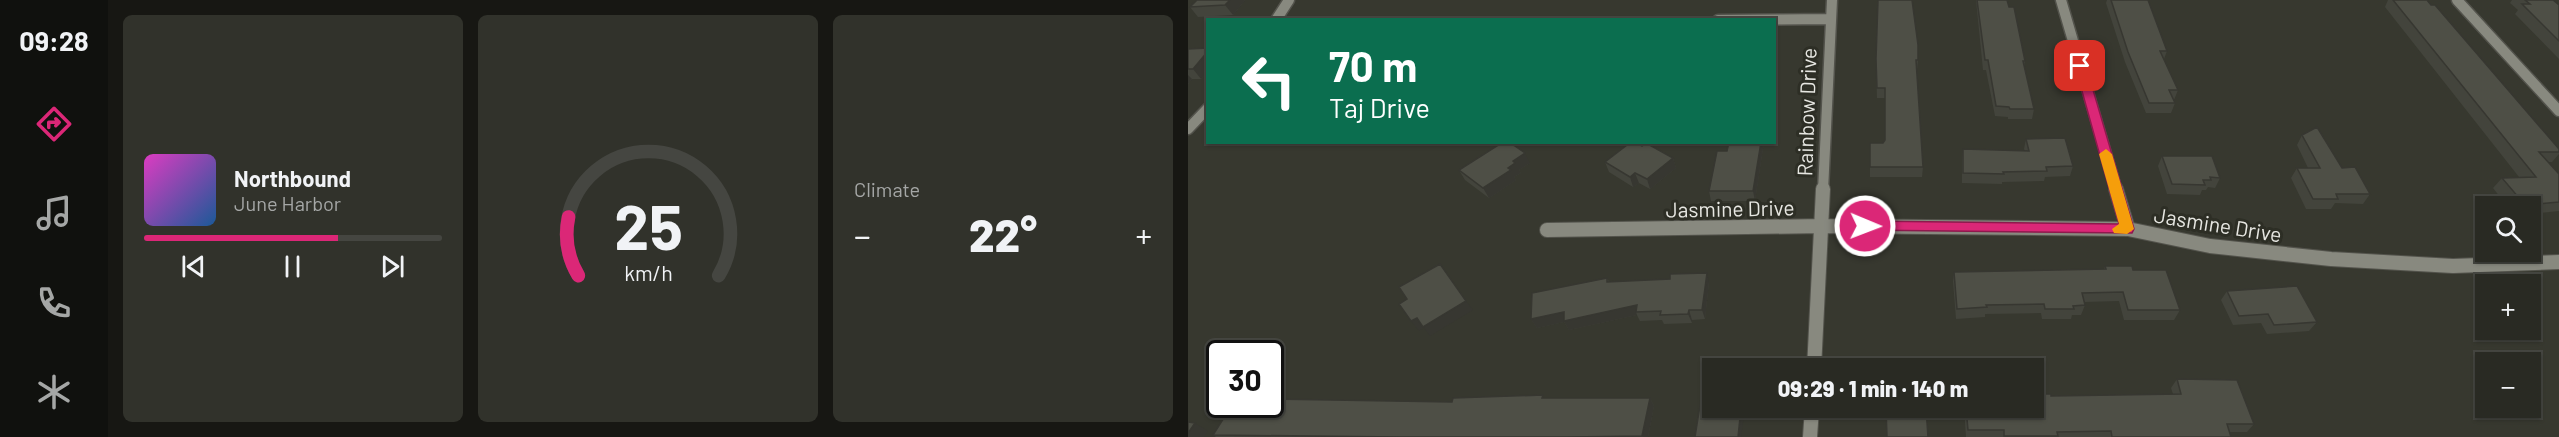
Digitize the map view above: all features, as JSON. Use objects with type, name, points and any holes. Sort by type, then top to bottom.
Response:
[{"type":"street","points":[[1277,18],[1289,0]]},
{"type":"street","name":"Rainbow Drive","points":[[1815,358],[1823,226],[1832,0]]},
{"type":"street","points":[[2061,0],[2127,229]]},
{"type":"street","points":[[2457,0],[2559,111]]},
{"type":"street","points":[[1776,19],[1830,19]]},
{"type":"street","points":[[1188,129],[1206,110]]},
{"type":"street","name":"Jasmine Drive","points":[[1547,230],[1823,226],[2127,229],[2210,246],[2331,259],[2453,266],[2559,262]]},
{"type":"street","points":[[1810,437],[1811,418]]},
{"type":"building","points":[[1197,0],[1230,0],[1225,5],[1190,7]]},
{"type":"building","points":[[1878,0],[1912,0],[1918,45],[1918,60],[1916,60],[1923,167],[1870,167],[1870,143],[1883,143],[1885,140],[1885,88],[1877,88]]},
{"type":"building","points":[[1977,0],[2007,0],[2009,7],[2014,7],[2034,109],[2010,109],[1996,106],[1988,60],[1985,60]]},
{"type":"building","points":[[2111,0],[2148,0],[2167,51],[2160,51],[2178,90],[2169,90],[2175,103],[2149,103],[2128,52]]},
{"type":"building","points":[[2393,0],[2427,0],[2431,5],[2435,5],[2559,149],[2559,152],[2539,152],[2559,174],[2559,202],[2541,204],[2541,196],[2517,196],[2502,178],[2536,177]]},
{"type":"building","points":[[2525,0],[2553,0],[2559,5],[2559,41],[2522,4],[2530,4]]},
{"type":"building","points":[[1206,48],[1206,53],[1193,69],[1188,69],[1188,49]]},
{"type":"building","points":[[2317,127],[2342,168],[2355,167],[2370,194],[2336,194],[2338,199],[2313,199],[2297,168],[2320,168],[2302,135]]},
{"type":"building","points":[[2065,138],[2073,166],[2046,167],[2047,171],[2003,172],[2004,174],[1963,173],[1963,149],[2029,151],[2026,139]]},
{"type":"building","points":[[1500,144],[1512,144],[1525,153],[1513,161],[1515,163],[1508,168],[1511,170],[1483,188],[1459,170]]},
{"type":"building","points":[[1628,144],[1642,146],[1648,144],[1673,158],[1647,179],[1635,173],[1630,177],[1605,162]]},
{"type":"building","points":[[1729,144],[1761,144],[1753,191],[1709,191],[1717,151],[1727,151]]},
{"type":"building","points":[[2162,156],[2212,156],[2220,178],[2210,177],[2211,180],[2203,180],[2205,185],[2172,184]]},
{"type":"building","points":[[1440,264],[1466,301],[1423,327],[1417,318],[1411,321],[1399,304],[1407,299],[1399,287]]},
{"type":"building","points":[[2105,266],[2132,266],[2133,270],[2166,270],[2180,310],[2128,310],[2123,292],[2082,293],[2085,305],[2073,306],[2074,309],[2045,309],[2044,304],[1986,305],[1987,307],[1957,309],[1954,272],[2106,269]]},
{"type":"building","points":[[1707,273],[1702,310],[1689,310],[1688,314],[1660,315],[1661,311],[1636,312],[1637,305],[1564,321],[1564,312],[1531,319],[1532,293],[1607,278],[1607,282],[1670,279],[1670,274]]},
{"type":"building","points":[[2297,286],[2317,322],[2274,325],[2268,314],[2239,316],[2227,291]]},
{"type":"building","points":[[2177,379],[2237,380],[2254,424],[2227,424],[2231,437],[2112,437],[2111,431],[2057,432],[2058,436],[2004,436],[2004,430],[1968,430],[1967,418],[2044,418],[2044,394],[2051,394],[2051,396],[2181,394]]},
{"type":"building","points":[[1702,392],[1702,418],[1740,418],[1738,437],[1695,437]]},
{"type":"building","points":[[1543,395],[1542,398],[1650,398],[1642,436],[1213,435],[1224,418],[1284,418],[1284,399],[1452,402],[1453,398]]},
{"type":"building","points":[[1886,418],[1927,418],[1928,437],[1887,437]]},
{"type":"building","points":[[1188,422],[1195,423],[1188,433]]},
{"type":"slow traffic","points":[[2106,154],[2127,229],[2119,229]]},
{"type":"route","points":[[1865,226],[2127,229],[2080,66]]}]
